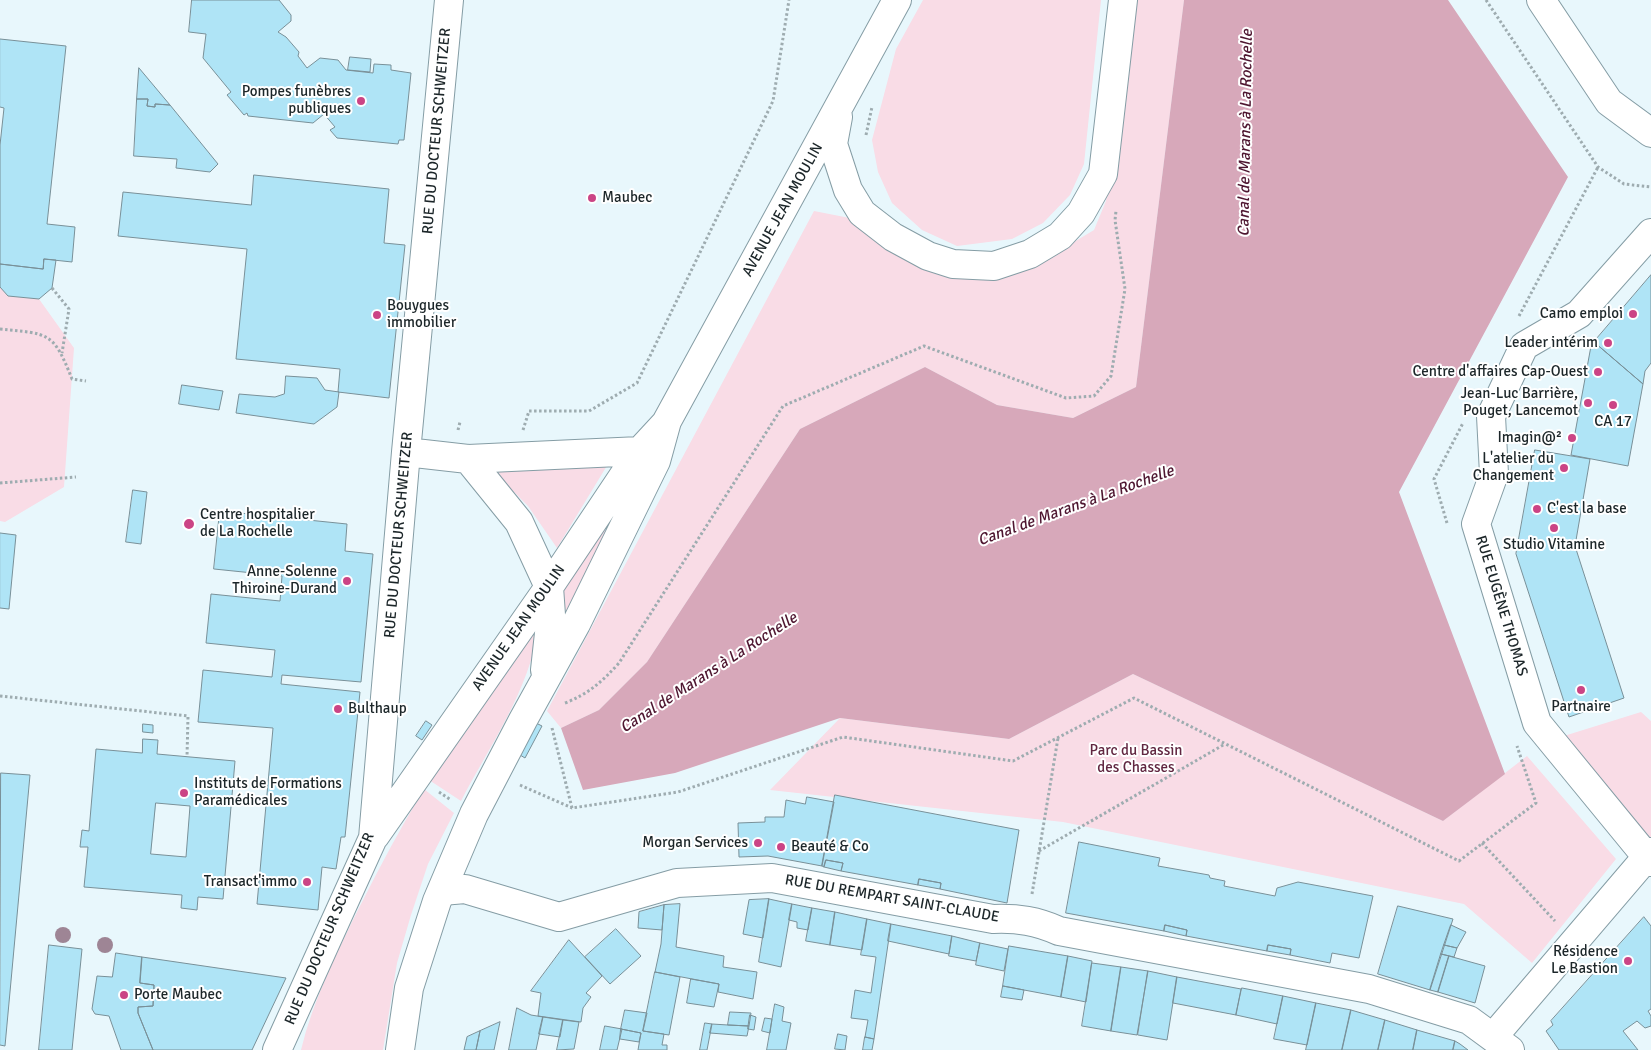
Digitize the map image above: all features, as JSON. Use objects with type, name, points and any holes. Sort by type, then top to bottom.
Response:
[{"type":"main road","name":"RUE DU DOCTEUR SCHWEITZER","points":[[277,1050],[373,838],[406,452],[449,0]]},
{"type":"main road","name":"AVENUE JEAN MOULIN","points":[[400,1050],[409,988],[442,892],[474,814],[576,624],[656,461],[668,421],[897,0]]},
{"type":"main road","points":[[840,106],[833,144],[848,190],[862,213],[892,237],[928,256],[953,264],[994,266],[1030,254],[1060,236],[1081,213],[1103,174],[1123,0]]},
{"type":"main road","points":[[1541,0],[1609,102],[1651,133]]},
{"type":"main road","name":"RUE EUGÈNE THOMAS","points":[[1650,857],[1537,723],[1476,524],[1494,474],[1491,416],[1524,346],[1579,314],[1651,233]]},
{"type":"main road","name":"AVENUE JEAN MOULIN","points":[[373,838],[548,587],[640,451],[668,421]]},
{"type":"main road","points":[[406,452],[468,459],[640,451]]},
{"type":"main road","points":[[468,459],[519,522],[548,587],[551,615],[544,682]]},
{"type":"main road","points":[[1501,1044],[1575,941],[1650,857]]},
{"type":"main road","name":"RUE DU REMPART SAINT-CLAUDE","points":[[442,892],[465,889],[559,917],[677,883],[772,878],[993,919],[1039,922],[1059,931],[1369,989],[1470,1020],[1501,1044]]},
{"type":"path","points":[[523,430],[529,411],[589,411],[637,383],[773,101],[789,0]]},
{"type":"path","points":[[1486,0],[1598,167],[1624,184],[1651,187]]},
{"type":"path","points":[[1516,323],[1598,167]]},
{"type":"path","points":[[562,704],[585,696],[600,684],[619,663],[783,406],[924,346],[1066,398],[1094,396],[1110,376],[1125,289],[1115,220]]},
{"type":"path","points":[[52,288],[69,308],[62,353]]},
{"type":"path","points":[[0,329],[32,332],[50,338],[62,353],[72,379],[86,381]]},
{"type":"path","points":[[1448,527],[1434,479],[1465,418]]},
{"type":"path","points":[[0,483],[76,477]]},
{"type":"path","points":[[0,696],[188,716],[187,756]]},
{"type":"path","points":[[518,784],[572,808],[678,792],[843,737],[1013,761],[1134,698],[1459,861],[1536,803],[1514,737]]},
{"type":"path","points":[[523,720],[547,711],[572,808]]},
{"type":"path","points":[[1028,920],[1058,737]]},
{"type":"path","points":[[1040,851],[1226,743]]},
{"type":"path","points":[[1482,844],[1575,941]]},
{"type":"green space","points":[[923,0],[1101,0],[1084,164],[1070,195],[1043,223],[1012,239],[957,246],[922,230],[892,203],[878,172],[872,140],[896,49]]},
{"type":"green space","points":[[1132,0],[1184,0],[1136,387],[1073,418],[997,405],[925,367],[800,429],[647,662],[599,710],[561,728],[547,711],[814,211],[865,221],[938,269],[1064,248],[1094,230],[1106,201]]},
{"type":"green space","points":[[0,287],[9,296],[39,299],[74,348],[64,487],[5,522],[0,521]]},
{"type":"green space","points":[[608,464],[557,548],[528,506],[494,472],[501,466]]},
{"type":"green space","points":[[599,528],[606,530],[566,613],[561,584]]},
{"type":"green space","points":[[533,627],[538,629],[534,651],[518,696],[461,801],[429,780]]},
{"type":"green space","name":"Parc du Bassin des Chasses","points":[[1133,674],[1443,821],[1527,756],[1616,859],[1532,963],[1464,904],[1063,822],[770,790],[840,718],[1009,739]]},
{"type":"green space","points":[[1641,712],[1651,721],[1651,852],[1551,740]]},
{"type":"green space","points":[[424,789],[454,813],[428,864],[411,915],[397,963],[383,1050],[301,1050],[312,1013],[334,959],[383,861]]},
{"type":"water","name":"Canal de Marans à La Rochelle","points":[[1184,0],[1448,0],[1568,177],[1399,492],[1505,774],[1443,821],[1133,674],[1009,739],[840,718],[675,773],[583,790],[561,728],[599,710],[647,662],[800,429],[925,367],[997,405],[1073,418],[1136,387]]},
{"type":"building","points":[[192,0],[279,0],[291,15],[291,21],[278,32],[286,37],[299,52],[298,56],[307,68],[320,58],[338,60],[346,70],[373,73],[374,64],[391,65],[391,70],[411,73],[404,140],[399,140],[398,144],[337,138],[330,130],[335,127],[324,114],[313,123],[248,116],[247,113],[244,115],[227,95],[231,92],[203,58],[206,34],[189,32]]},
{"type":"building","points":[[0,39],[66,46],[47,224],[75,227],[72,262],[44,259],[43,269],[0,264],[0,145],[4,108],[0,107]]},
{"type":"building","points":[[350,57],[371,59],[370,72],[348,70]]},
{"type":"building","points":[[139,68],[170,105],[155,104],[155,107],[147,106],[148,99],[137,99]]},
{"type":"building","points":[[137,99],[148,99],[147,106],[155,107],[155,104],[170,105],[218,164],[210,172],[176,168],[177,159],[134,156]]},
{"type":"building","points":[[254,175],[389,189],[384,243],[405,245],[389,398],[338,392],[340,369],[236,359],[247,249],[118,236],[123,192],[251,205]]},
{"type":"building","points":[[44,259],[56,260],[52,288],[39,299],[8,296],[0,287],[0,264],[43,269]]},
{"type":"building","points":[[1651,275],[1651,363],[1645,371],[1643,384],[1594,342]]},
{"type":"building","points":[[1594,342],[1643,384],[1628,466],[1571,455],[1591,346]]},
{"type":"building","points":[[286,376],[317,378],[325,390],[339,392],[337,407],[314,424],[236,413],[239,394],[275,397],[284,394]]},
{"type":"building","points":[[182,385],[223,391],[219,410],[179,404]]},
{"type":"building","points":[[1535,450],[1590,459],[1575,546],[1624,698],[1569,717],[1516,554]]},
{"type":"building","points":[[133,490],[147,492],[141,544],[126,542]]},
{"type":"building","points":[[220,511],[347,524],[345,551],[373,554],[361,682],[282,675],[281,684],[360,692],[345,837],[341,837],[336,869],[322,867],[318,910],[257,904],[273,728],[198,722],[203,670],[272,677],[275,650],[206,643],[211,594],[280,601],[282,576],[214,569]]},
{"type":"building","points":[[0,533],[16,535],[9,609],[0,608]]},
{"type":"building","points":[[426,721],[432,725],[422,740],[416,736]]},
{"type":"building","points":[[536,723],[542,726],[525,758],[520,755]]},
{"type":"building","points":[[143,724],[153,725],[153,733],[143,732]]},
{"type":"building","points":[[143,739],[158,740],[157,754],[235,761],[223,899],[198,897],[197,910],[181,908],[182,895],[84,887],[88,847],[80,847],[82,830],[89,831],[96,749],[142,753]],"holes":[[[156,803],[190,806],[186,857],[151,854]]]},
{"type":"building","points":[[1,773],[30,775],[5,1046],[0,1045]]},
{"type":"building","points":[[835,795],[1019,830],[1007,903],[940,889],[941,883],[919,879],[918,885],[841,871],[843,863],[826,860],[824,867],[822,866]]},
{"type":"building","points":[[807,797],[834,802],[822,866],[768,856],[739,857],[738,823],[765,822],[765,817],[784,817],[786,800],[805,804]]},
{"type":"building","points":[[1079,842],[1160,858],[1158,866],[1209,875],[1210,878],[1225,881],[1224,886],[1275,896],[1277,888],[1298,882],[1373,896],[1359,958],[1332,953],[1330,963],[1290,955],[1291,949],[1268,945],[1267,951],[1186,936],[1187,930],[1165,925],[1164,931],[1066,913]]},
{"type":"building","points":[[826,860],[843,863],[841,871],[824,867]]},
{"type":"building","points":[[919,879],[941,883],[940,889],[918,885]]},
{"type":"building","points":[[769,899],[763,938],[743,934],[749,900]]},
{"type":"building","points":[[769,899],[792,904],[781,967],[759,962]]},
{"type":"building","points":[[680,904],[676,947],[724,956],[723,967],[757,972],[753,999],[718,992],[719,984],[655,972],[661,944],[664,905]]},
{"type":"building","points":[[792,904],[812,908],[808,930],[797,928],[797,922],[789,920]]},
{"type":"building","points":[[664,905],[662,930],[638,928],[639,912]]},
{"type":"building","points":[[1398,906],[1453,919],[1430,990],[1378,974]]},
{"type":"building","points":[[812,908],[835,912],[830,945],[806,941]]},
{"type":"building","points":[[835,912],[867,919],[862,950],[830,945]]},
{"type":"building","name":"Résidence Le Bastion","points":[[1644,917],[1651,926],[1651,1009],[1648,1011],[1651,1016],[1651,1026],[1645,1028],[1637,1021],[1623,1031],[1638,1050],[1559,1050],[1546,1031],[1553,1025],[1551,1021]]},
{"type":"building","points":[[867,919],[891,924],[874,1039],[865,1037],[868,1020],[851,1018],[855,990],[871,993],[876,957],[861,955]]},
{"type":"building","points":[[891,924],[952,936],[949,954],[888,941]]},
{"type":"building","points":[[1165,925],[1187,930],[1186,936],[1164,931]]},
{"type":"building","points":[[1451,925],[1466,932],[1457,948],[1444,945]]},
{"type":"building","points":[[616,929],[641,956],[610,984],[585,957]]},
{"type":"building","points":[[952,936],[980,943],[976,961],[949,956]]},
{"type":"building","points":[[569,940],[602,976],[586,993],[591,997],[583,1008],[581,1022],[538,1016],[541,993],[531,991]]},
{"type":"building","points":[[980,943],[1008,949],[1004,971],[976,965]]},
{"type":"building","points":[[49,945],[82,949],[72,1050],[39,1050]]},
{"type":"building","points":[[1268,945],[1291,949],[1290,955],[1267,951]]},
{"type":"building","points":[[1444,945],[1457,948],[1454,957],[1441,954]]},
{"type":"building","points":[[1009,946],[1068,956],[1061,997],[1003,986]]},
{"type":"building","name":"Porte Maubec","points":[[116,953],[142,957],[140,983],[154,985],[153,1006],[138,1007],[138,1013],[153,1050],[121,1050],[109,1016],[95,1014],[92,1009],[97,976],[112,977]]},
{"type":"building","points":[[1441,954],[1449,956],[1438,992],[1430,990]]},
{"type":"building","points":[[1068,956],[1092,961],[1086,1002],[1061,997]]},
{"type":"building","points":[[1449,956],[1485,966],[1475,1003],[1438,992]]},
{"type":"building","points":[[142,957],[286,978],[252,1050],[153,1050],[138,1013],[138,1007],[153,1006],[154,985],[140,983]]},
{"type":"building","points":[[1092,963],[1121,967],[1111,1031],[1082,1026]]},
{"type":"building","points":[[1121,967],[1148,971],[1137,1035],[1111,1031]]},
{"type":"building","points":[[1148,971],[1177,977],[1167,1040],[1138,1035]]},
{"type":"building","points":[[655,972],[680,977],[669,1035],[643,1031]]},
{"type":"building","points":[[1177,977],[1241,989],[1236,1015],[1173,1003]]},
{"type":"building","points":[[691,979],[719,984],[714,1007],[687,1003]]},
{"type":"building","points":[[1003,986],[1024,990],[1022,1000],[1001,997]]},
{"type":"building","points":[[1242,988],[1283,996],[1277,1024],[1236,1015]]},
{"type":"building","points":[[1283,996],[1316,1003],[1307,1045],[1274,1039]]},
{"type":"building","points":[[1316,1003],[1351,1010],[1342,1050],[1306,1050]]},
{"type":"building","points":[[775,1004],[784,1007],[782,1021],[791,1023],[786,1050],[767,1050]]},
{"type":"building","points":[[517,1008],[531,1015],[543,1017],[536,1050],[509,1050]]},
{"type":"building","points":[[625,1010],[647,1013],[643,1031],[664,1034],[662,1045],[667,1045],[667,1050],[638,1050],[641,1033],[621,1029]]},
{"type":"building","points":[[1351,1010],[1385,1020],[1378,1050],[1342,1050]]},
{"type":"building","points":[[730,1012],[751,1013],[749,1026],[728,1025]]},
{"type":"building","points":[[750,1015],[756,1017],[754,1030],[748,1029]]},
{"type":"building","points":[[543,1017],[563,1020],[560,1037],[539,1034]]},
{"type":"building","points":[[765,1018],[772,1019],[770,1033],[762,1031]]},
{"type":"building","points":[[563,1020],[579,1022],[574,1049],[557,1050]]},
{"type":"building","points":[[1385,1020],[1417,1030],[1413,1050],[1378,1050]]},
{"type":"building","points":[[500,1022],[494,1050],[476,1050],[480,1031]]},
{"type":"building","points":[[705,1023],[712,1024],[707,1050],[700,1050]]},
{"type":"building","points":[[712,1024],[749,1026],[747,1036],[710,1033]]},
{"type":"building","points":[[605,1026],[622,1029],[617,1050],[600,1050]]},
{"type":"building","points":[[621,1029],[641,1033],[639,1042],[620,1039]]},
{"type":"building","points":[[1417,1030],[1455,1041],[1453,1050],[1413,1050]]},
{"type":"building","points":[[480,1031],[476,1050],[464,1050],[467,1037]]},
{"type":"building","points":[[838,1034],[847,1036],[845,1050],[835,1049]]},
{"type":"building","points":[[865,1037],[874,1039],[872,1050],[863,1050]]},
{"type":"building","points":[[1455,1041],[1460,1044],[1468,1050],[1453,1050]]},
{"type":"place","name":"Pompes funèbres publiques","points":[[361,101]]},
{"type":"place","name":"Maubec","points":[[592,198]]},
{"type":"place","name":"Camo emploi","points":[[1633,314]]},
{"type":"place","name":"Bouygues immobilier","points":[[377,315]]},
{"type":"place","name":"Leader intérim","points":[[1608,343]]},
{"type":"place","name":"Centre d'affaires Cap-Ouest","points":[[1598,372]]},
{"type":"place","name":"Jean-Luc Barrière, Pouget, Lancemot","points":[[1588,403]]},
{"type":"place","name":"CA 17","points":[[1613,405]]},
{"type":"place","name":"Imagin@²","points":[[1572,438]]},
{"type":"place","name":"L'atelier du Changement","points":[[1564,468]]},
{"type":"place","name":"C'est la base","points":[[1537,509]]},
{"type":"place","name":"Centre hospitalier de La Rochelle","points":[[189,524]]},
{"type":"place","name":"Studio Vitamine","points":[[1554,528]]},
{"type":"place","name":"Anne-Solenne Thiroine-Durand","points":[[347,581]]},
{"type":"place","name":"Partnaire","points":[[1581,690]]},
{"type":"place","name":"Bulthaup","points":[[338,709]]},
{"type":"place","name":"Instituts de Formations Paramédicales","points":[[184,793]]},
{"type":"place","name":"Morgan Services","points":[[758,843]]},
{"type":"place","name":"Beauté & Co","points":[[781,847]]},
{"type":"place","name":"Transact'immo","points":[[307,882]]},
{"type":"place","name":"Résidence Le Bastion","points":[[1628,961]]},
{"type":"place","name":"Porte Maubec","points":[[124,995]]}]
